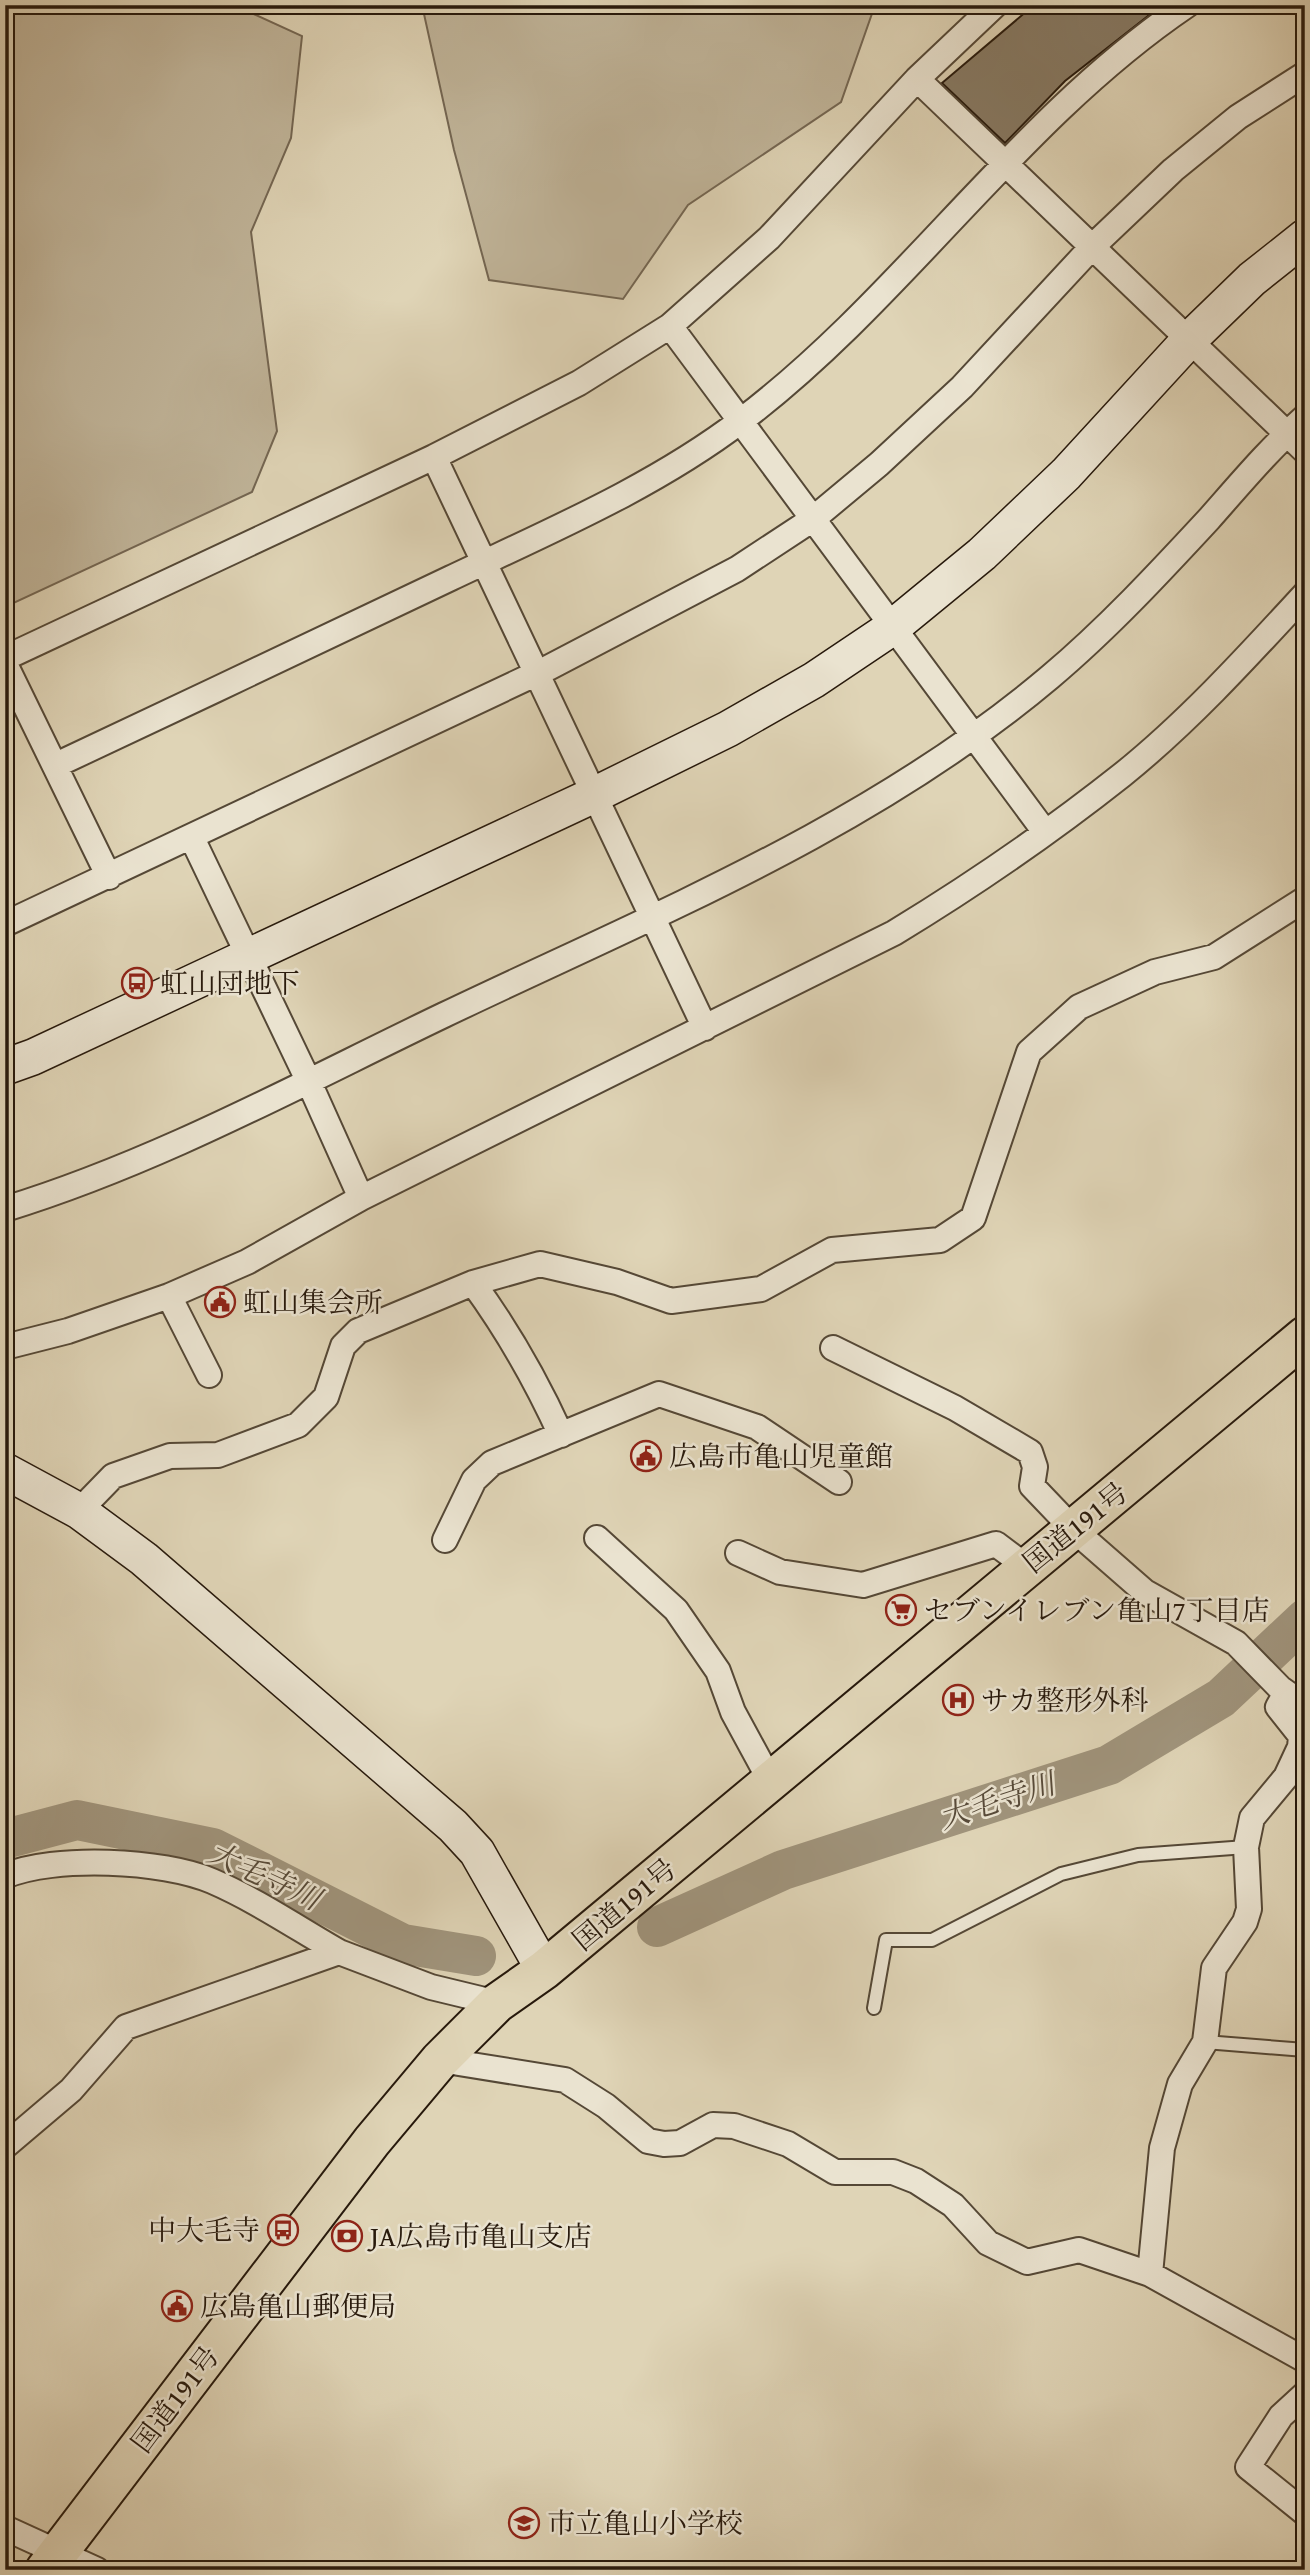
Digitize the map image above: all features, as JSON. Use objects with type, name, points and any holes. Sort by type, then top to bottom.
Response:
[{"type":"highway","name":"国道191号","points":[[51,2561],[372,2141],[440,2060],[497,2003],[544,1970],[1305,1336]]},
{"type":"street","points":[[5,658],[434,457],[579,383],[670,326],[769,239],[917,79],[995,5]]},
{"type":"street","points":[[56,765],[583,516],[670,468],[741,421],[813,362],[1004,163],[1094,75],[1187,5]]},
{"type":"street","points":[[5,924],[537,673],[726,575],[813,519],[879,464],[962,387],[1092,247],[1173,170],[1238,117],[1305,74]]},
{"type":"street","points":[[917,79],[1189,340],[1296,426],[1305,451]]},
{"type":"street","points":[[5,1067],[33,1057],[249,958],[594,795],[728,729],[814,680],[892,627],[982,554],[1066,474],[1189,340],[1252,279],[1305,237]]},
{"type":"street","points":[[670,326],[1045,832]]},
{"type":"street","points":[[5,1209],[74,1188],[308,1080],[741,876],[848,819],[974,736],[1051,676],[1162,570],[1296,426]]},
{"type":"street","points":[[434,457],[705,1028]]},
{"type":"street","points":[[5,1347],[68,1331],[169,1296],[247,1262],[361,1198],[894,933],[968,888],[1124,773],[1197,706],[1305,594]]},
{"type":"street","points":[[5,664],[109,877]]},
{"type":"street","points":[[191,838],[308,1080],[361,1198]]},
{"type":"street","points":[[79,1511],[113,1476],[170,1456],[218,1455],[298,1425],[326,1397],[342,1346],[358,1331],[473,1283],[540,1264],[617,1282],[671,1301],[761,1289],[832,1250],[940,1240],[973,1218],[1029,1052],[1079,1007],[1155,972],[1214,957],[1305,899]]},
{"type":"street","points":[[473,1283],[505,1327],[538,1384],[561,1435]]},
{"type":"street","points":[[169,1296],[209,1375]]},
{"type":"street","points":[[833,1348],[955,1408],[1030,1452],[1035,1467],[1032,1486],[1074,1530],[1145,1592],[1236,1643],[1290,1696],[1278,1707],[1301,1736],[1300,1747],[1286,1777],[1252,1818],[1246,1847],[1249,1909],[1245,1922],[1214,1968],[1205,2042],[1180,2084],[1162,2148],[1150,2274]]},
{"type":"street","points":[[445,1541],[474,1480],[492,1463],[659,1394],[757,1427],[839,1482]]},
{"type":"street","points":[[5,1471],[79,1511],[144,1559],[453,1826],[477,1852],[544,1970]]},
{"type":"street","points":[[597,1538],[676,1610],[718,1671],[733,1712],[771,1782]]},
{"type":"street","points":[[738,1553],[780,1572],[863,1585],[996,1544],[1027,1567]]},
{"type":"street","points":[[5,1876],[80,1862],[157,1867],[211,1880],[339,1952],[431,1987],[497,2003]]},
{"type":"street","points":[[5,2146],[71,2090],[126,2027],[339,1952]]},
{"type":"street","points":[[440,2060],[565,2080],[606,2106],[648,2141],[680,2143],[713,2125],[734,2126],[788,2144],[835,2172],[893,2172],[916,2181],[953,2206],[988,2243],[1027,2262],[1079,2250],[1150,2274],[1305,2360]]},
{"type":"street","points":[[1305,2394],[1281,2416],[1248,2467],[1305,2513]]},
{"type":"street","points":[[5,2528],[51,2561],[97,2570]]},
{"type":"lane","points":[[874,2008],[887,1940],[932,1940],[1061,1874],[1138,1855],[1246,1847]]},
{"type":"lane","points":[[1205,2042],[1305,2050]]},
{"type":"shaded area","points":[[5,5],[234,5],[302,36],[291,138],[251,232],[277,431],[252,492],[5,607]]},
{"type":"shaded area","points":[[422,5],[875,5],[841,102],[688,205],[623,299],[489,280],[454,150]]},
{"type":"building","points":[[1034,5],[1162,5],[1065,81],[1005,143],[942,83]]},
{"type":"waterway","name":"大毛寺川","points":[[657,1927],[783,1870],[1109,1765],[1221,1698],[1305,1619]]},
{"type":"waterway","name":"大毛寺川","points":[[5,1839],[77,1820],[213,1848],[403,1944],[476,1956]]},
{"type":"place","name":"虹山団地下","points":[[137,983]]},
{"type":"place","name":"虹山集会所","points":[[220,1302]]},
{"type":"place","name":"広島市亀山児童館","points":[[646,1456]]},
{"type":"place","name":"セブンイレブン亀山7丁目店","points":[[901,1610]]},
{"type":"place","name":"サカ整形外科","points":[[958,1700]]},
{"type":"place","name":"中大毛寺","points":[[283,2230]]},
{"type":"place","name":"JA広島市亀山支店","points":[[347,2236]]},
{"type":"place","name":"広島亀山郵便局","points":[[177,2306]]},
{"type":"place","name":"市立亀山小学校","points":[[524,2523]]}]
